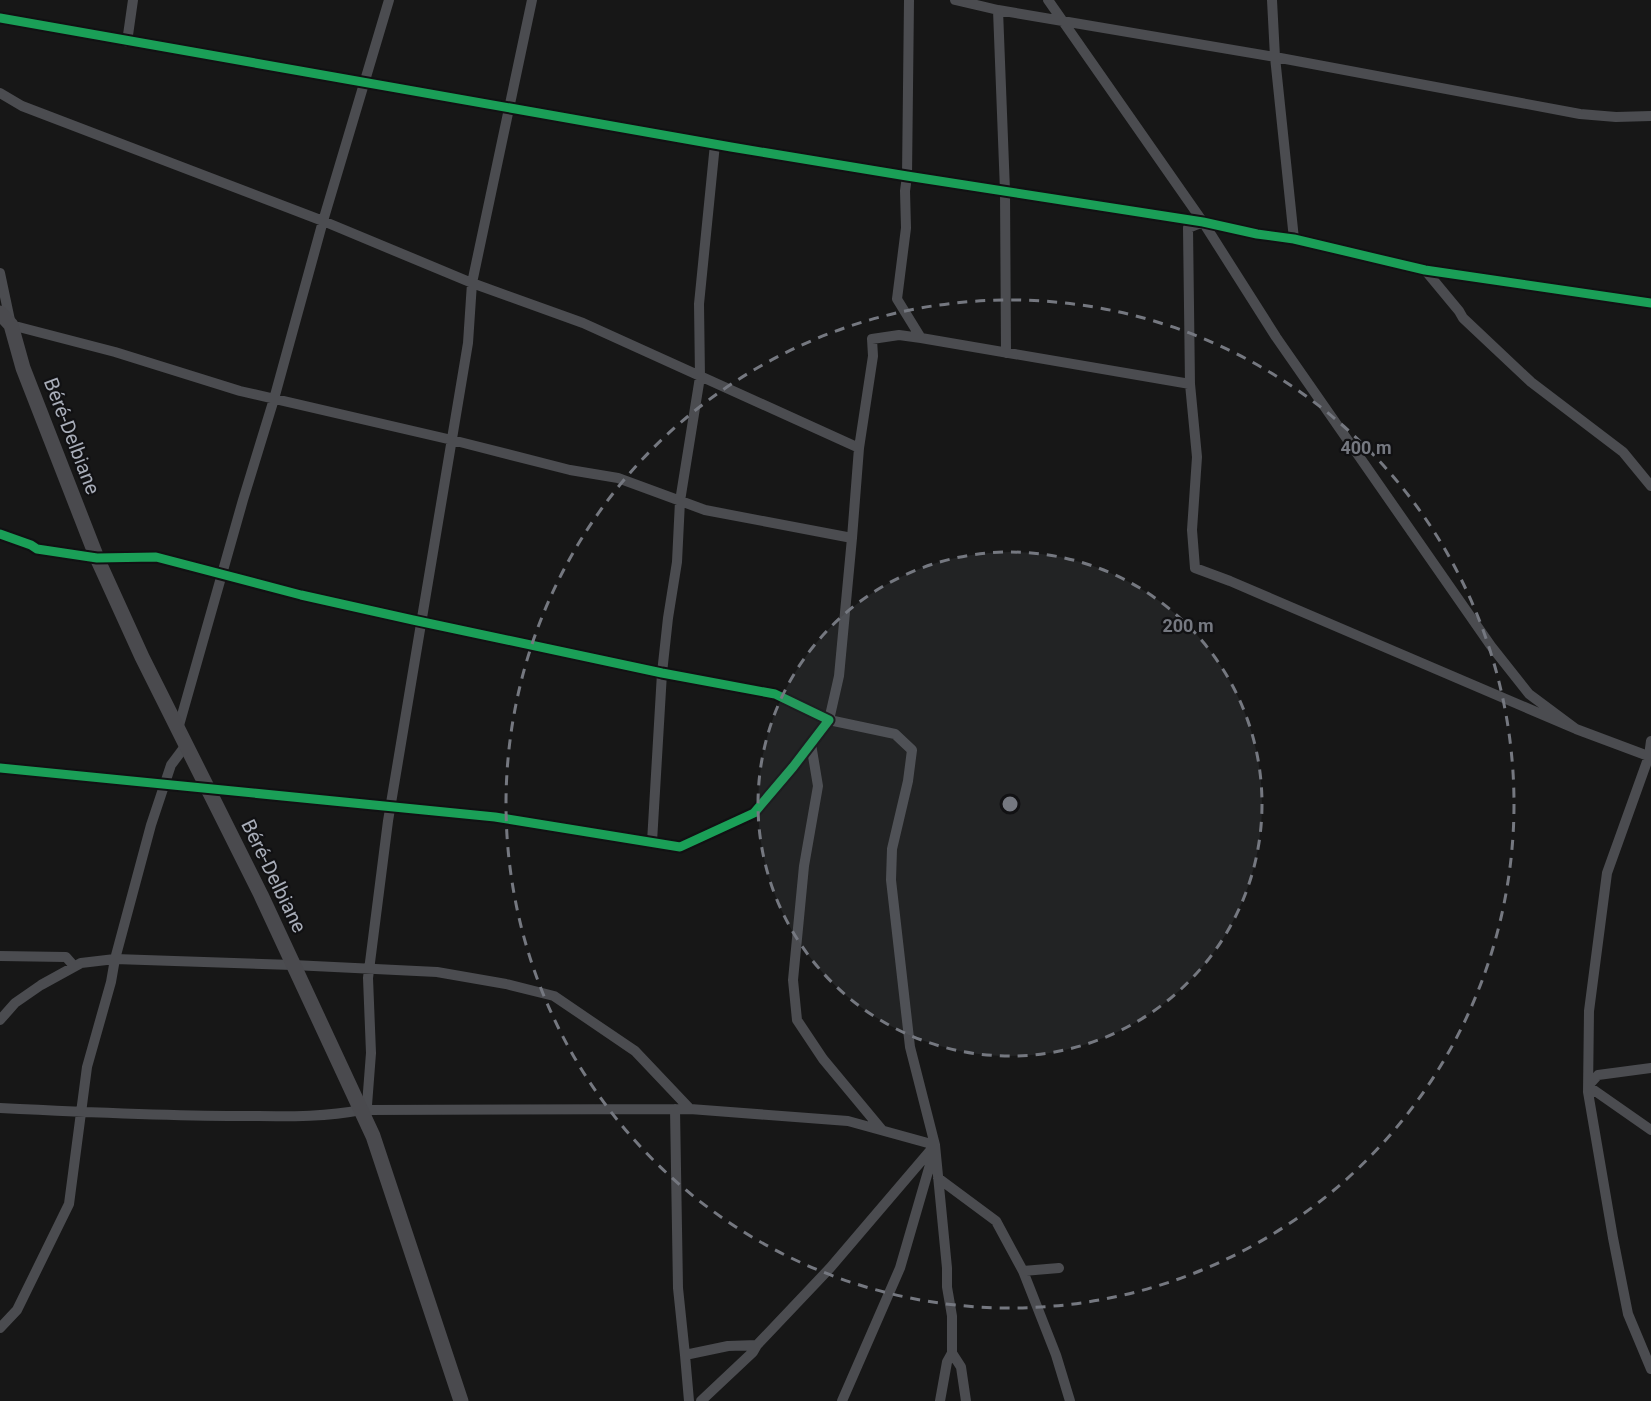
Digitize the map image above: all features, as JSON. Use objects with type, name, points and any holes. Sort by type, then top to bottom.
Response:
[{"type":"street","points":[[127,42],[133,0]]},
{"type":"street","points":[[178,729],[323,221],[389,0]]},
{"type":"street","points":[[365,1114],[371,1053],[368,978],[390,806],[468,343],[472,283],[532,0]]},
{"type":"street","points":[[909,0],[906,228],[897,299],[921,338]]},
{"type":"street","points":[[956,0],[1580,114],[1616,117],[1651,116]]},
{"type":"street","points":[[1048,0],[1203,222],[1276,337],[1491,646],[1529,694],[1576,729]]},
{"type":"street","points":[[1272,0],[1275,57],[1294,238]]},
{"type":"street","points":[[998,9],[1005,191],[1006,353]]},
{"type":"street","points":[[0,18],[715,144],[1203,222],[1257,234],[1294,238],[1425,270],[1651,303]]},
{"type":"street","points":[[0,93],[22,106],[323,221],[472,283],[583,323],[859,448]]},
{"type":"street","points":[[652,842],[662,673],[677,562],[680,501],[700,376],[699,304],[715,144]]},
{"type":"street","points":[[1203,222],[1188,228],[1190,384],[1197,457],[1192,530],[1195,568],[1576,729],[1650,757]]},
{"type":"street","points":[[1425,270],[1471,326],[1531,382],[1623,452],[1651,486]]},
{"type":"street","points":[[0,273],[11,325],[115,352],[240,391],[570,470],[618,478],[705,510],[852,538]]},
{"type":"street","name":"Béré-Delbiane","points":[[0,313],[11,325],[23,368],[97,558],[142,657],[365,1114],[461,1401]]},
{"type":"street","points":[[0,768],[495,817],[680,847],[754,813],[829,720],[838,676],[859,448],[873,356],[872,339],[899,335],[921,338],[1190,384]]},
{"type":"street","points":[[0,534],[37,549],[97,558],[156,557],[301,595],[422,622],[662,673],[775,694],[829,720],[895,734],[912,750],[908,781],[892,849],[891,880],[910,1047],[935,1145],[947,1287],[952,1316],[952,1353],[961,1367],[966,1401]]},
{"type":"street","points":[[1651,741],[1650,757],[1607,873],[1589,1011],[1587,1092],[1628,1314],[1651,1369]]},
{"type":"street","points":[[811,744],[818,786],[804,866],[793,980],[797,1020],[823,1059],[882,1130]]},
{"type":"street","points":[[0,1328],[17,1310],[69,1204],[87,1067],[151,825],[171,765],[186,745]]},
{"type":"street","points":[[0,956],[66,957],[74,966]]},
{"type":"street","points":[[0,1020],[15,1003],[74,966],[115,959],[437,972],[506,984],[554,996],[634,1051],[690,1109]]},
{"type":"street","points":[[1588,1086],[1598,1075],[1651,1068]]},
{"type":"street","points":[[1588,1086],[1651,1130]]},
{"type":"street","points":[[0,1108],[179,1116],[690,1109],[848,1121],[935,1145]]},
{"type":"street","points":[[675,1109],[677,1268],[688,1401]]},
{"type":"street","points":[[701,1401],[753,1352],[757,1345],[831,1268],[935,1145]]},
{"type":"street","points":[[842,1401],[900,1268],[935,1145]]},
{"type":"street","points":[[939,1179],[996,1221],[1023,1271],[1056,1355],[1070,1401]]},
{"type":"street","points":[[1023,1271],[1059,1268]]},
{"type":"street","points":[[685,1355],[728,1346],[757,1345]]},
{"type":"street","points":[[940,1401],[946,1362],[952,1353]]},
{"type":"cycle path","points":[[0,18],[731,147],[1203,222],[1257,234],[1294,239],[1425,270],[1651,303]]},
{"type":"cycle path","points":[[0,534],[37,549],[97,558],[156,557],[301,595],[413,620],[662,673],[775,694],[829,720],[754,813],[680,847],[495,817],[0,768]]}]
